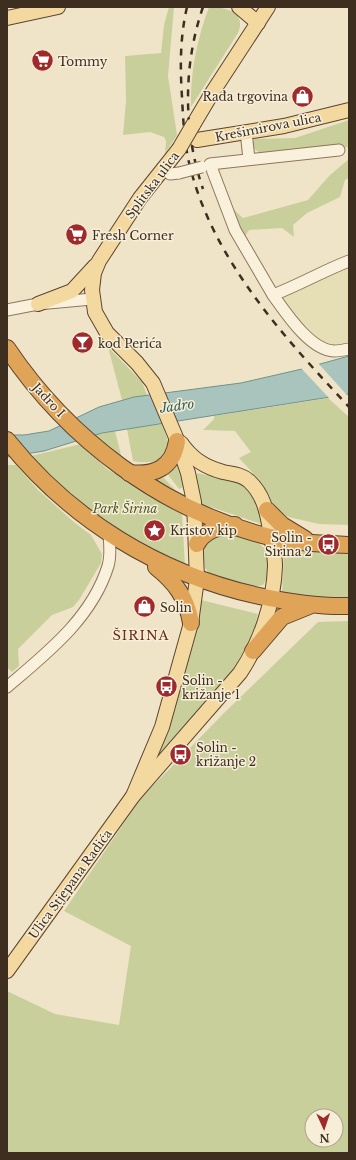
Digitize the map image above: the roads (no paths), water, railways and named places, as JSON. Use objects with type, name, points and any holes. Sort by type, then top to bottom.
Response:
[{"type":"highway","name":"Jadro I","points":[[7,348],[42,394],[96,447],[157,492],[194,510],[235,525]]},
{"type":"highway","points":[[129,472],[144,474],[160,469],[173,456],[176,438]]},
{"type":"highway","points":[[7,440],[22,459],[77,511],[109,535],[139,552],[197,579],[225,589],[270,598],[318,605],[349,606]]},
{"type":"highway","points":[[266,510],[282,525],[316,543]]},
{"type":"highway","points":[[197,544],[206,533],[217,528],[235,525],[271,537],[316,543],[349,545]]},
{"type":"highway","points":[[139,552],[165,573],[179,588],[186,600],[191,623]]},
{"type":"highway","points":[[253,651],[282,617],[302,608],[318,605]]},
{"type":"main road","points":[[7,18],[58,7]]},
{"type":"main road","points":[[239,7],[261,14]]},
{"type":"main road","name":"Splitska ulica","points":[[176,438],[153,383],[146,373],[107,333],[95,312],[92,299],[94,278],[99,261],[143,193],[192,134],[212,93],[261,14]]},
{"type":"main road","name":"Krešimirova ulica","points":[[192,134],[246,132],[284,126],[349,110]]},
{"type":"main road","points":[[38,304],[72,291],[99,261]]},
{"type":"main road","points":[[133,796],[162,726],[191,623],[197,579],[197,544],[194,510],[188,473],[176,438]]},
{"type":"main road","points":[[133,796],[230,685],[253,651],[264,621],[270,598],[275,567],[266,510],[261,497],[248,480],[239,475],[214,469],[197,461],[176,438]]},
{"type":"main road","name":"Ulica Stjepana Radića","points":[[7,971],[133,796]]},
{"type":"street","points":[[246,132],[249,159]]},
{"type":"street","points":[[174,173],[206,165],[249,159],[339,150]]},
{"type":"street","points":[[206,165],[235,230],[274,295],[290,318],[318,346],[332,351],[349,349]]},
{"type":"street","points":[[274,295],[349,261]]},
{"type":"street","points":[[7,310],[38,304],[92,299]]},
{"type":"street","points":[[7,687],[58,643],[96,594],[108,565],[109,535]]},
{"type":"water","name":"Jadro","points":[[349,356],[349,394],[102,433],[44,451],[7,457],[7,435],[24,435],[49,431],[99,407],[134,397],[241,383],[302,369]]},
{"type":"railway","points":[[187,7],[181,52],[183,112],[188,158],[198,194],[213,228],[231,261],[252,293],[299,352],[349,407]]},
{"type":"railway","points":[[203,7],[196,29],[192,52],[188,98],[192,144],[196,167],[203,189]]},
{"type":"place","name":"Tommy","points":[[43,61]]},
{"type":"place","name":"Rađa trgovina","points":[[303,96]]},
{"type":"place","name":"Fresh Corner","points":[[77,235]]},
{"type":"place","name":"kod Perića","points":[[82,343]]},
{"type":"place","name":"Kristov kip","points":[[154,530]]},
{"type":"place","name":"Solin - Sirina 2","points":[[328,544]]},
{"type":"place","name":"Solin","points":[[144,607]]},
{"type":"place","name":"Solin - križanje 1","points":[[167,687]]},
{"type":"place","name":"Solin - križanje 2","points":[[181,754]]},
{"type":"district","name":"ŠIRINA","points":[[141,635]]},
{"type":"park label","name":"Park Širina","points":[[125,508]]}]
